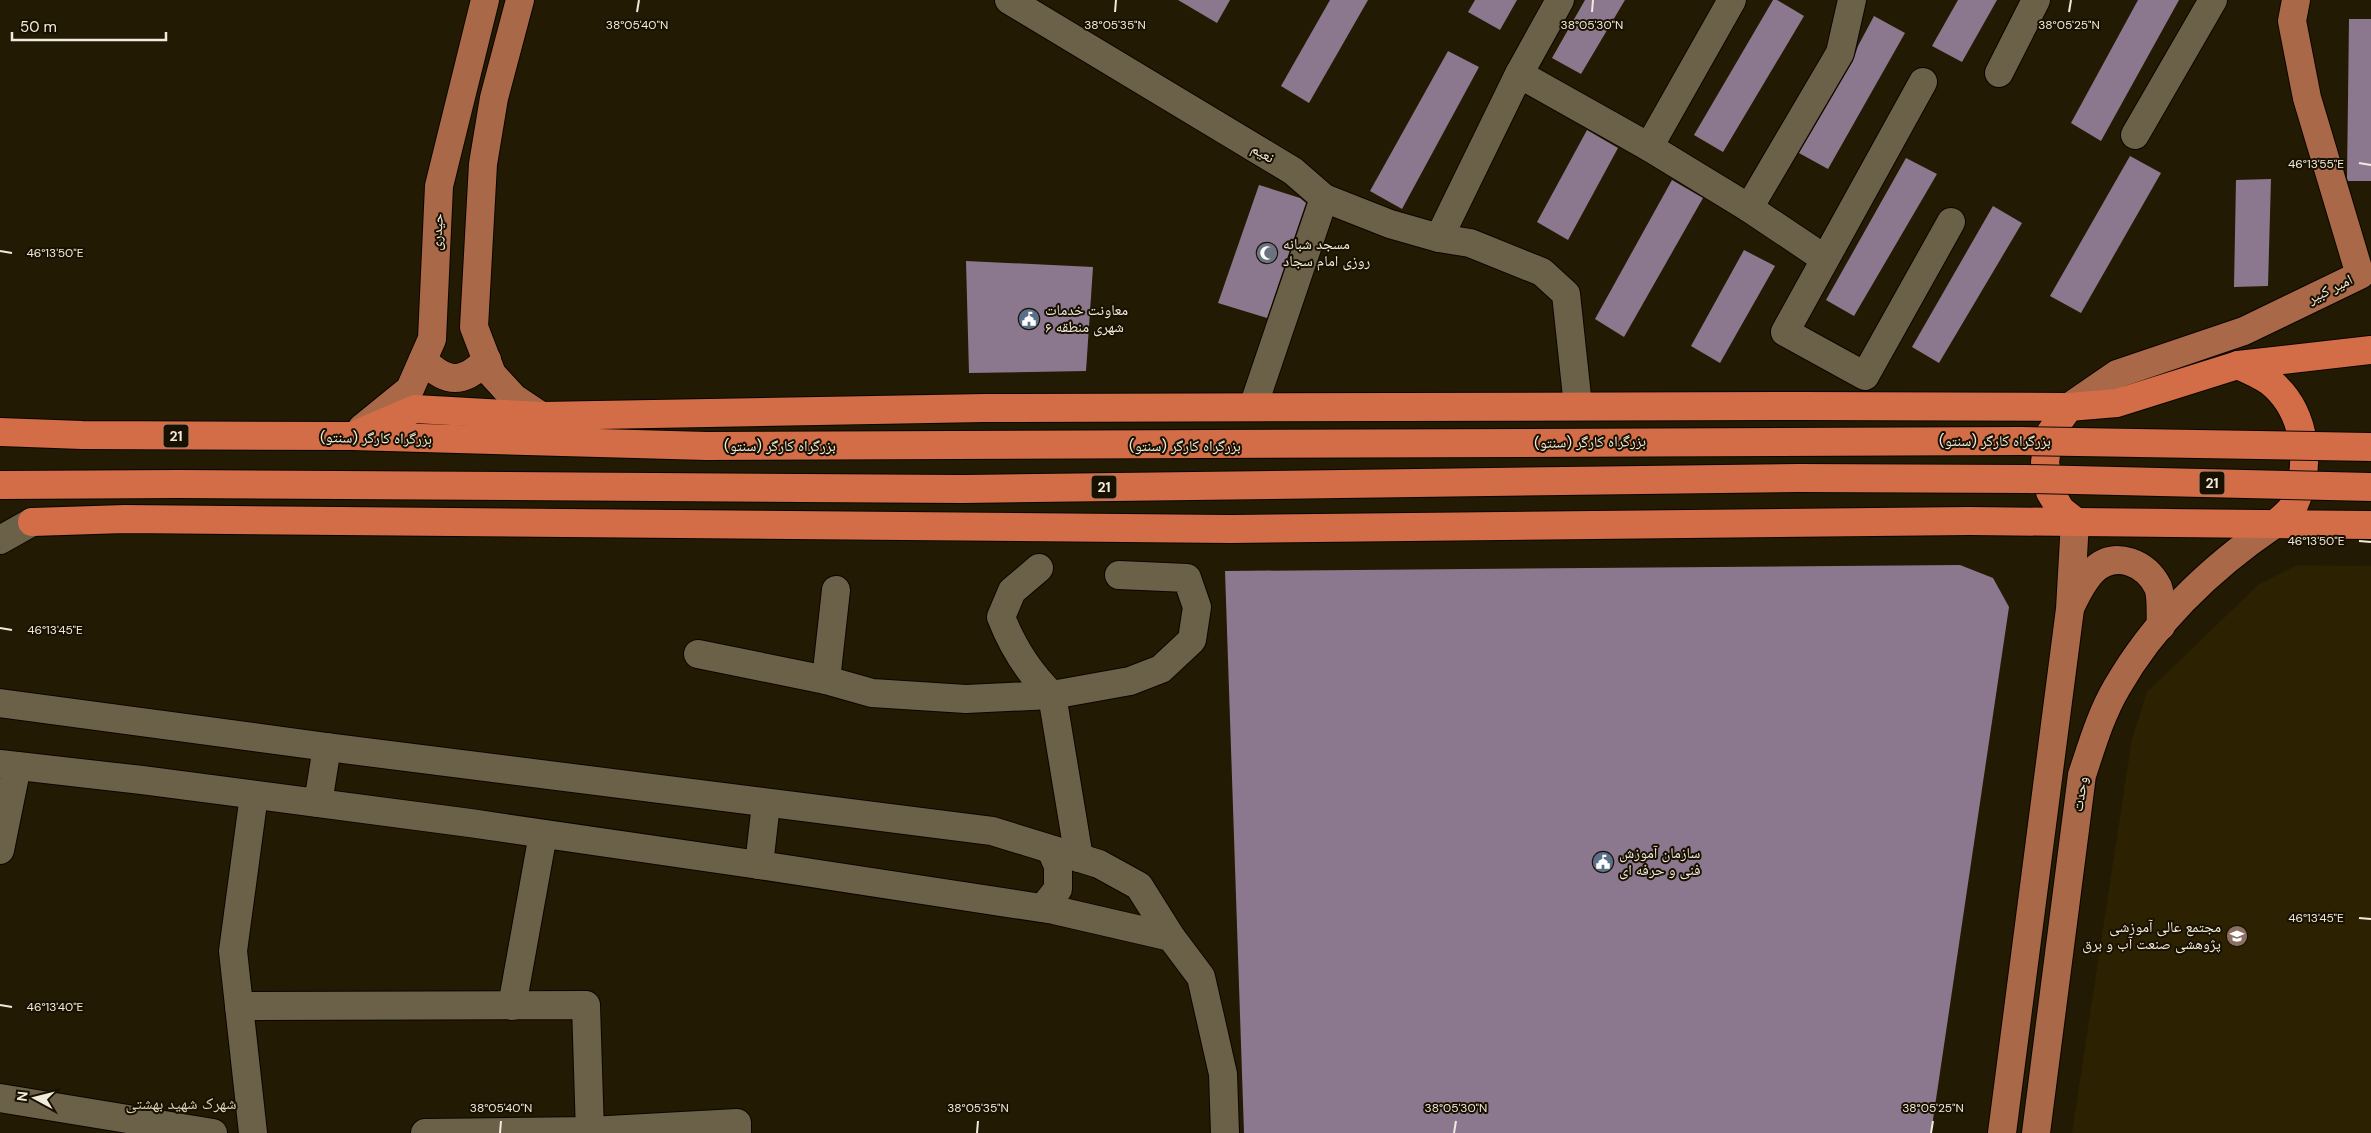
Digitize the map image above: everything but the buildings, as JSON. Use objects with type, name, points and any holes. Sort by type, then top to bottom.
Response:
[{"type":"highway","points":[[352,436],[416,409],[541,416],[985,408],[2069,407],[2117,402],[2238,365],[2371,350]]},
{"type":"highway","points":[[2238,365],[2274,384],[2291,404],[2302,434],[2302,475],[2296,498],[2293,506],[2275,524]]},
{"type":"highway","points":[[2069,407],[2049,435],[2045,462],[2050,492],[2061,510],[2075,521]]},
{"type":"highway","name":"بزرگراه کارگر (سنتو)","points":[[0,432],[82,435],[352,436],[707,446],[1242,446],[1798,440],[2039,441],[2371,447]]},
{"type":"highway","name":"21","points":[[0,485],[179,484],[963,489],[1808,478],[2076,479],[2371,487]]},
{"type":"highway","points":[[32,522],[125,519],[1231,529],[2075,521],[2371,525]]},
{"type":"main road","name":"حیدری","points":[[352,436],[410,389],[432,339],[439,186],[485,0]]},
{"type":"main road","points":[[520,0],[494,98],[483,164],[474,327],[492,374],[514,398],[541,416]]},
{"type":"main road","name":"امیر کبیر","points":[[2069,407],[2117,374],[2244,331],[2360,275],[2307,98],[2292,21],[2295,1]]},
{"type":"main road","points":[[423,360],[436,374],[455,379],[473,374],[487,360]]},
{"type":"main road","points":[[2002,1133],[2070,609],[2075,521]]},
{"type":"main road","name":"وحدت","points":[[2036,1133],[2082,775],[2096,731],[2116,688],[2138,655],[2161,626],[2234,553],[2275,524]]},
{"type":"main road","points":[[2070,609],[2083,582],[2100,565],[2118,558],[2142,566],[2158,588],[2161,626]]},
{"type":"street","name":"نعیم","points":[[1009,0],[1293,171],[1324,198],[1390,224],[1439,238],[1470,243],[1542,272],[1566,294],[1578,406]]},
{"type":"street","points":[[1439,238],[1518,74],[1560,0]]},
{"type":"street","points":[[1649,147],[1732,0]]},
{"type":"street","points":[[1749,208],[1840,53],[1852,0]]},
{"type":"street","points":[[1999,73],[2036,0]]},
{"type":"street","points":[[2135,135],[2213,0]]},
{"type":"street","points":[[1518,74],[1649,147],[1749,208],[1825,259]]},
{"type":"street","points":[[1923,82],[1785,332],[1864,376],[1951,222]]},
{"type":"street","points":[[1253,407],[1324,198]]},
{"type":"street","points":[[0,522],[32,522]]},
{"type":"street","points":[[0,540],[32,522]]},
{"type":"street","points":[[1038,568],[1012,591],[1001,617],[1012,644],[1032,676],[1052,695],[1079,858]]},
{"type":"street","points":[[698,654],[826,680],[872,693],[957,699],[1052,695],[1138,678],[1161,669],[1192,640],[1197,607],[1187,578],[1119,575]]},
{"type":"street","points":[[826,680],[836,590]]},
{"type":"street","points":[[0,703],[326,747],[992,832],[1099,864],[1139,886],[1171,937],[1202,977],[1223,1074],[1225,1133]]},
{"type":"street","points":[[318,803],[326,747]]},
{"type":"street","points":[[0,850],[9,765],[318,803],[759,865],[1043,908],[1171,937]]},
{"type":"street","points":[[254,795],[233,951],[254,1133]]},
{"type":"street","points":[[759,865],[766,804]]},
{"type":"street","points":[[512,1006],[543,834]]},
{"type":"street","points":[[1043,908],[1058,889],[1058,866],[1051,850]]},
{"type":"street","points":[[239,1006],[586,1006],[590,1132]]},
{"type":"street","points":[[0,1098],[213,1133]]},
{"type":"street","points":[[425,1133],[590,1132],[737,1123],[737,1133]]},
{"type":"shaded area","name":"مجتمع عالی آموزشی پژوهشی صنعت آب و برق","points":[[2297,565],[2371,566],[2371,1133],[2072,1133],[2132,738],[2147,692],[2258,585]]},
{"type":"place","name":"مسجد شبانه روزی امام سجاد","points":[[1267,253]]},
{"type":"place","name":"معاونت خدمات شهری منطقه ۶","points":[[1029,319]]},
{"type":"place","name":"سازمان آموزش فنی و حرفه ای","points":[[1603,862]]},
{"type":"place","name":"مجتمع عالی آموزشی پژوهشی صنعت آب و برق","points":[[2237,936]]},
{"type":"district","name":"شهرک شهید بهشتی","points":[[181,1103]]}]
